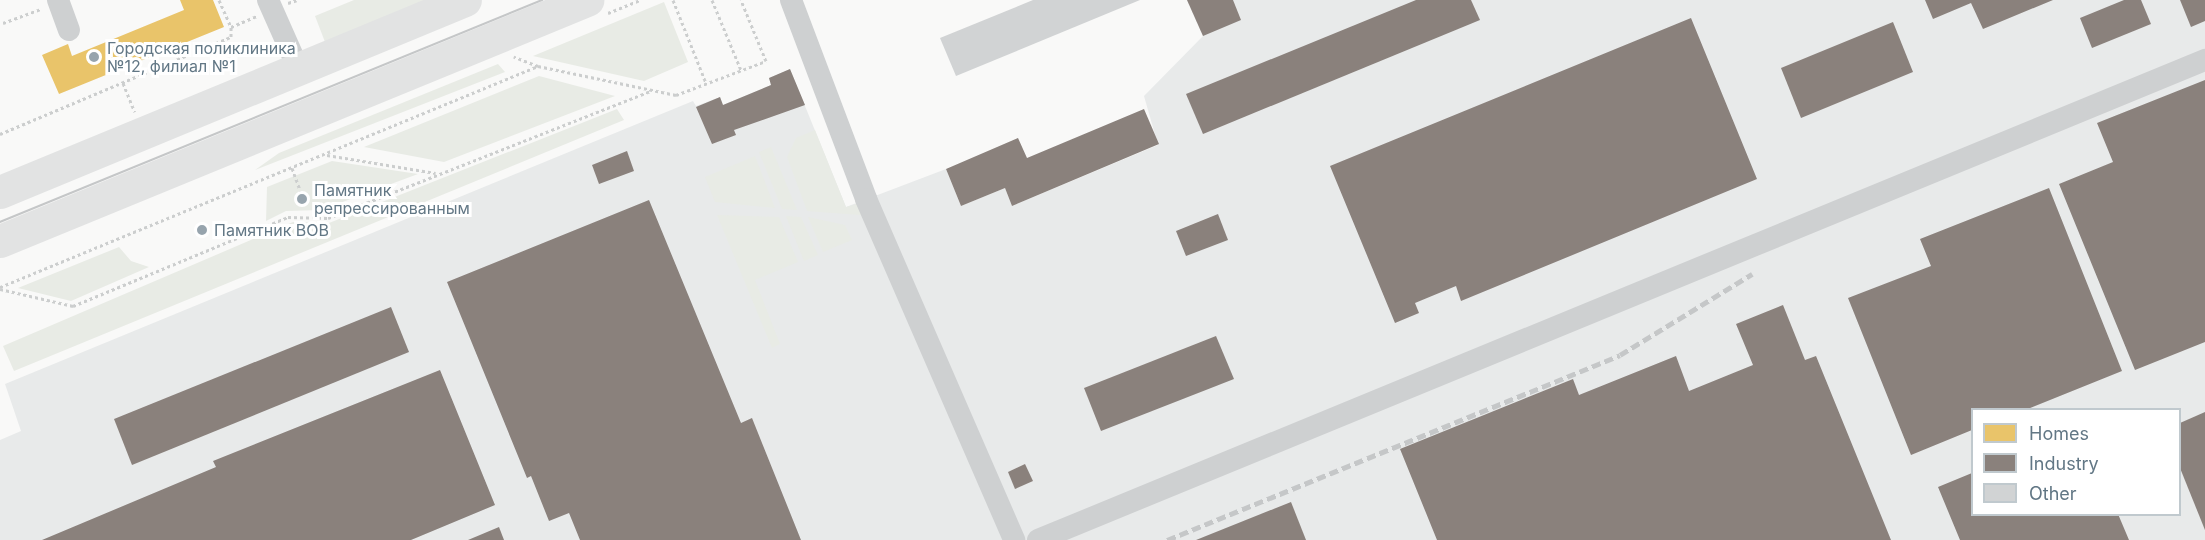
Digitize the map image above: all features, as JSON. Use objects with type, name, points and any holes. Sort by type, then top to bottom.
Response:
[{"type":"highway","points":[[0,192],[465,0]]},
{"type":"highway","points":[[0,241],[591,9]]},
{"type":"street","points":[[791,0],[866,199],[1014,540]]},
{"type":"street","points":[[53,3],[69,30]]},
{"type":"street","points":[[271,5],[299,70]]},
{"type":"street","points":[[1038,540],[2205,60]]},
{"type":"path","points":[[0,134],[231,37],[231,27],[219,0]]},
{"type":"path","points":[[591,9],[640,0]]},
{"type":"path","points":[[673,0],[706,83]]},
{"type":"path","points":[[712,0],[741,70]]},
{"type":"path","points":[[518,50],[506,54],[538,66],[675,95],[766,61],[741,0]]},
{"type":"path","points":[[3,23],[53,3]]},
{"type":"path","points":[[231,27],[271,5]]},
{"type":"path","points":[[0,288],[538,66]]},
{"type":"path","points":[[123,83],[138,121]]},
{"type":"path","points":[[0,288],[73,306],[288,218],[328,218],[437,173],[651,91]]},
{"type":"path","points":[[325,155],[437,173]]},
{"type":"path","points":[[292,168],[301,193]]},
{"type":"shaded area","points":[[354,0],[426,0],[325,42],[315,16]]},
{"type":"shaded area","points":[[1187,0],[2205,0],[2205,540],[0,540],[0,440],[21,431],[5,384],[693,101],[696,106],[720,97],[723,105],[771,85],[769,78],[790,69],[846,207],[946,169],[961,206],[1005,188],[1012,206],[1158,145],[1144,96],[1203,36]]},
{"type":"shaded area","points":[[664,2],[688,62],[644,81],[533,56]]},
{"type":"shaded area","points":[[498,64],[505,72],[255,170],[279,153]]},
{"type":"shaded area","points":[[539,76],[615,96],[444,162],[364,147]]},
{"type":"shaded area","points":[[617,109],[624,120],[14,371],[3,346],[293,222],[329,223]]},
{"type":"shaded area","points":[[815,130],[846,207],[857,204],[861,215],[807,211],[787,157],[796,138]]},
{"type":"shaded area","points":[[771,147],[797,210],[782,209],[759,152]]},
{"type":"shaded area","points":[[755,156],[775,208],[715,202],[705,177]]},
{"type":"shaded area","points":[[332,161],[418,174],[321,210],[286,211],[266,221],[267,187]]},
{"type":"shaded area","points":[[717,215],[779,217],[798,262],[755,280],[780,344],[772,348]]},
{"type":"shaded area","points":[[786,216],[801,217],[818,255],[804,261]]},
{"type":"shaded area","points":[[808,217],[845,225],[852,240],[823,252]]},
{"type":"shaded area","points":[[119,247],[131,261],[149,267],[71,301],[18,288]]},
{"type":"building: Homes","points":[[180,0],[213,0],[224,27],[59,94],[42,55],[68,44],[72,56],[184,10]]},
{"type":"building: Industry","points":[[1187,0],[1233,0],[1241,20],[1203,36]]},
{"type":"building: Industry","points":[[1416,0],[1471,0],[1480,20],[1203,134],[1186,94]]},
{"type":"building: Industry","points":[[1925,0],[2053,0],[1983,29],[1971,3],[1933,19]]},
{"type":"building: Industry","points":[[2124,0],[2141,0],[2151,24],[2092,48],[2080,18]]},
{"type":"building: Industry","points":[[2180,0],[2205,0],[2205,21],[2191,27]]},
{"type":"building: Industry","points":[[1691,18],[1757,179],[1461,301],[1456,286],[1415,303],[1419,313],[1395,323],[1330,166]]},
{"type":"building: Industry","points":[[1893,22],[1913,72],[1801,118],[1781,68]]},
{"type":"building: Industry","points":[[790,69],[805,105],[734,130],[736,135],[712,144],[696,107],[720,97],[723,105],[771,85],[769,78]]},
{"type":"building: Industry","points":[[2205,80],[2205,342],[2135,370],[2059,184],[2113,162],[2097,123]]},
{"type":"building: Industry","points":[[1144,109],[1159,144],[1012,206],[1005,188],[961,206],[946,169],[1018,138],[1027,158]]},
{"type":"building: Industry","points":[[627,151],[634,171],[599,184],[592,165]]},
{"type":"building: Industry","points":[[2049,188],[2122,371],[2030,408],[1971,408],[1971,430],[1911,455],[1848,298],[1931,266],[1920,239]]},
{"type":"building: Industry","points":[[649,200],[741,423],[752,418],[801,540],[580,540],[569,513],[549,521],[531,476],[527,478],[447,282]]},
{"type":"building: Industry","points":[[1218,214],[1228,240],[1186,256],[1176,231]]},
{"type":"building: Industry","points":[[1783,305],[1805,360],[1816,356],[1891,540],[1437,540],[1400,449],[1573,379],[1579,395],[1676,356],[1689,391],[1753,365],[1736,324]]},
{"type":"building: Industry","points":[[391,307],[409,352],[132,465],[114,419]]},
{"type":"building: Industry","points":[[1216,336],[1234,379],[1101,431],[1084,388]]},
{"type":"building: Industry","points":[[440,370],[495,505],[411,540],[42,540],[216,467],[213,461]]},
{"type":"building: Industry","points":[[2205,412],[2205,530],[2181,470],[2181,423]]},
{"type":"building: Industry","points":[[1025,464],[1033,481],[1015,489],[1008,472]]},
{"type":"building: Industry","points":[[1971,473],[1971,516],[2119,516],[2129,540],[1960,540],[1938,487]]},
{"type":"building: Industry","points":[[1291,502],[1306,540],[1196,540]]},
{"type":"building: Industry","points":[[499,527],[504,540],[468,540]]},
{"type":"building: Other","points":[[1033,0],[1140,0],[956,76],[940,38]]},
{"type":"tram line","points":[[0,222],[542,0]]},
{"type":"railway","points":[[1167,540],[1620,355],[1752,274]]},
{"type":"place","name":"Городская поликлиника №12, филиал №1","points":[[94,57]]},
{"type":"place","name":"Памятник репрессированным","points":[[302,199]]},
{"type":"place","name":"Памятник ВОВ","points":[[202,230]]}]
